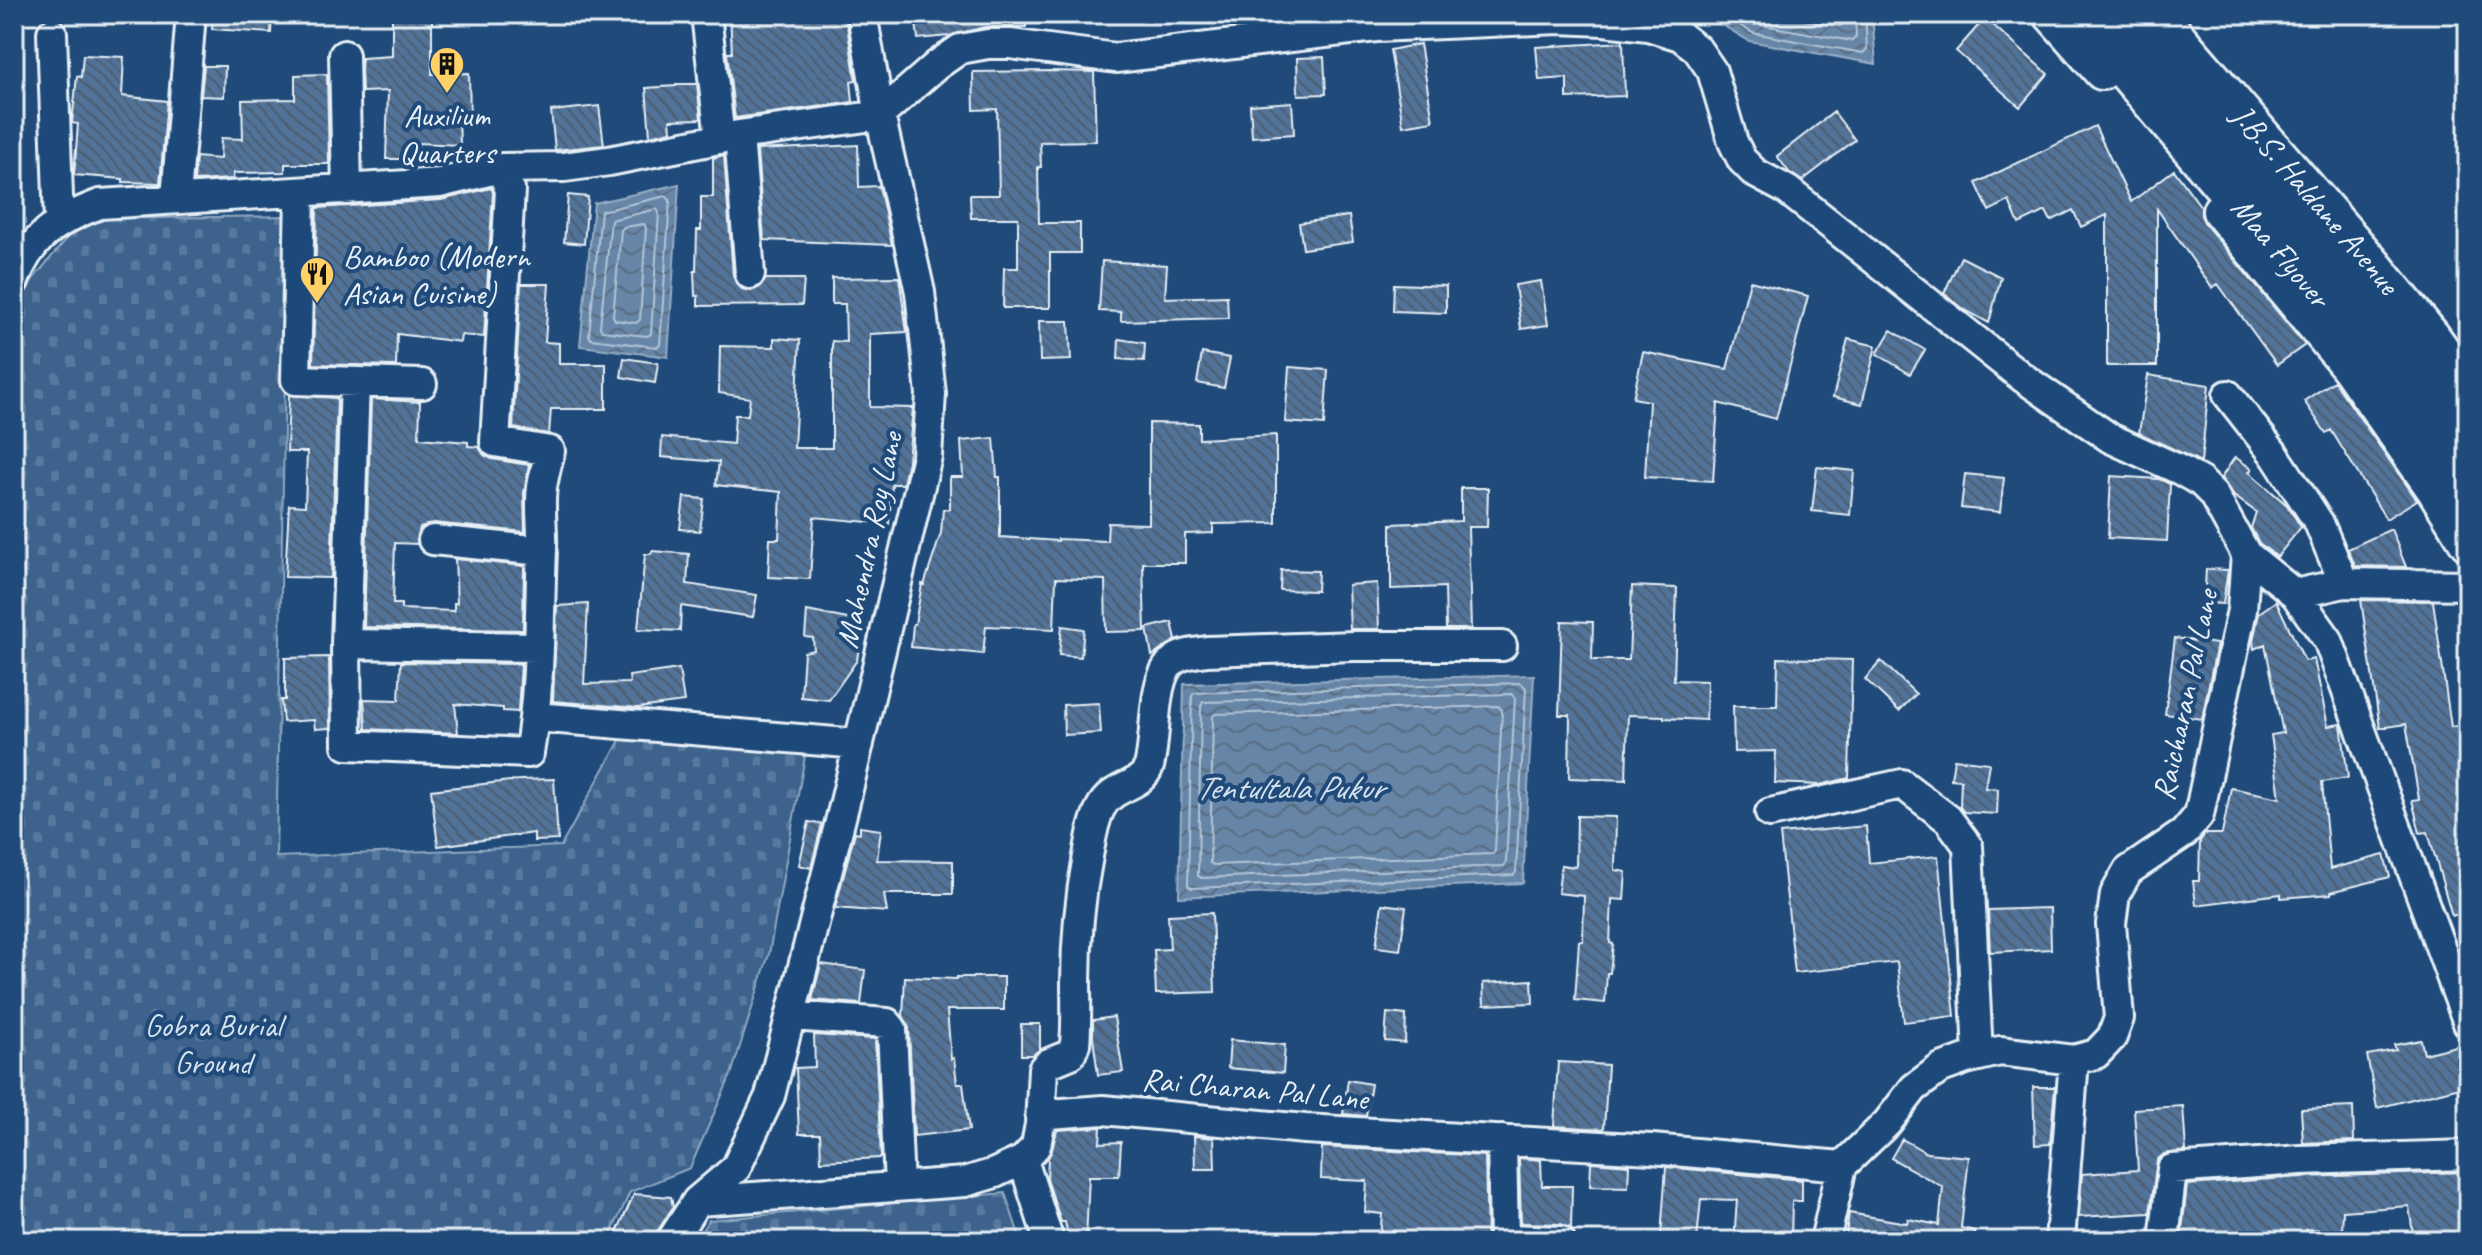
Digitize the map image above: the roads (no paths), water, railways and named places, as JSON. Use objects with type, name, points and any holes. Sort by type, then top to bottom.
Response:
[{"type":"highway","name":"Maa Flyover","points":[[2079,14],[2367,353],[2428,436],[2468,501]]},
{"type":"highway","name":"Maa Flyover","points":[[2119,14],[2298,220],[2428,378],[2468,435]]},
{"type":"main road","points":[[2052,14],[2163,141],[2349,366],[2468,542]]},
{"type":"main road","name":"J.B.S. Haldane Avenue","points":[[2157,14],[2374,266],[2431,336],[2468,388]]},
{"type":"street","points":[[176,198],[191,14]]},
{"type":"street","points":[[706,14],[730,137],[750,274]]},
{"type":"street","name":"Mahendra Roy Lane","points":[[671,1241],[697,1201],[736,1168],[770,1096],[859,744],[927,456],[931,394],[920,292],[880,115],[862,14]]},
{"type":"street","points":[[17,266],[40,237],[69,216],[100,204],[440,183],[501,168],[579,165],[730,137],[880,115],[960,49],[988,44],[1116,58],[1376,27],[1559,19],[1648,26],[1680,36],[1697,49],[1712,71],[1733,142],[1742,160],[1755,173],[1787,190],[2047,395],[2110,438],[2180,470],[2201,482],[2213,494],[2246,554],[2295,594],[2328,640],[2468,1023]]},
{"type":"street","points":[[52,33],[59,223]]},
{"type":"street","points":[[344,55],[347,190]]},
{"type":"street","points":[[355,382],[346,644],[347,745],[529,753],[536,717],[541,490],[550,451],[495,442],[510,190],[501,168]]},
{"type":"street","points":[[300,193],[296,380],[422,384]]},
{"type":"street","points":[[2228,395],[2274,454],[2319,523],[2344,583]]},
{"type":"street","points":[[433,540],[542,551]]},
{"type":"street","name":"Raicharan Pal Lane","points":[[2074,1060],[2096,1054],[2112,1037],[2119,1018],[2111,924],[2115,894],[2128,871],[2184,833],[2199,815],[2242,610],[2246,554]]},
{"type":"street","points":[[2295,594],[2344,583],[2468,585]]},
{"type":"street","points":[[346,644],[538,647]]},
{"type":"street","points":[[697,1201],[965,1182],[1023,1160],[1036,1146],[1043,1069],[1049,1063],[1071,1054],[1075,1044],[1078,937],[1092,834],[1100,808],[1107,798],[1115,790],[1139,780],[1148,767],[1162,677],[1171,662],[1187,654],[1207,651],[1354,646],[1502,646]]},
{"type":"street","points":[[536,717],[859,744]]},
{"type":"street","points":[[1770,813],[1902,784],[1948,819],[1968,846],[1978,1056]]},
{"type":"street","points":[[792,1016],[887,1023],[892,1029],[899,1186]]},
{"type":"street","points":[[1825,1241],[1842,1166],[1887,1123],[1914,1088],[1941,1068],[2000,1051],[2074,1060],[2060,1241]]},
{"type":"street","name":"Rai Charan Pal Lane","points":[[1040,1124],[1049,1114],[1103,1110],[1305,1129],[1652,1149],[1842,1166]]},
{"type":"street","points":[[1502,1140],[1504,1240],[1560,1241]]},
{"type":"street","points":[[2164,1241],[2172,1169],[2300,1160],[2468,1155]]},
{"type":"street","points":[[1023,1160],[1049,1241]]},
{"type":"water","points":[[1704,14],[1872,14],[1876,64],[1749,41]]},
{"type":"water","points":[[679,184],[668,357],[580,346],[594,203]]},
{"type":"water","name":"Tentultala Pukur","points":[[1534,675],[1523,883],[1179,897],[1184,684]]},
{"type":"place","name":"Auxilium Quarters","points":[[447,95]]},
{"type":"place","name":"Bamboo (Modern Asian Cuisine)","points":[[317,305]]},
{"type":"park label","name":"Gobra Burial Ground","points":[[213,1044]]}]
